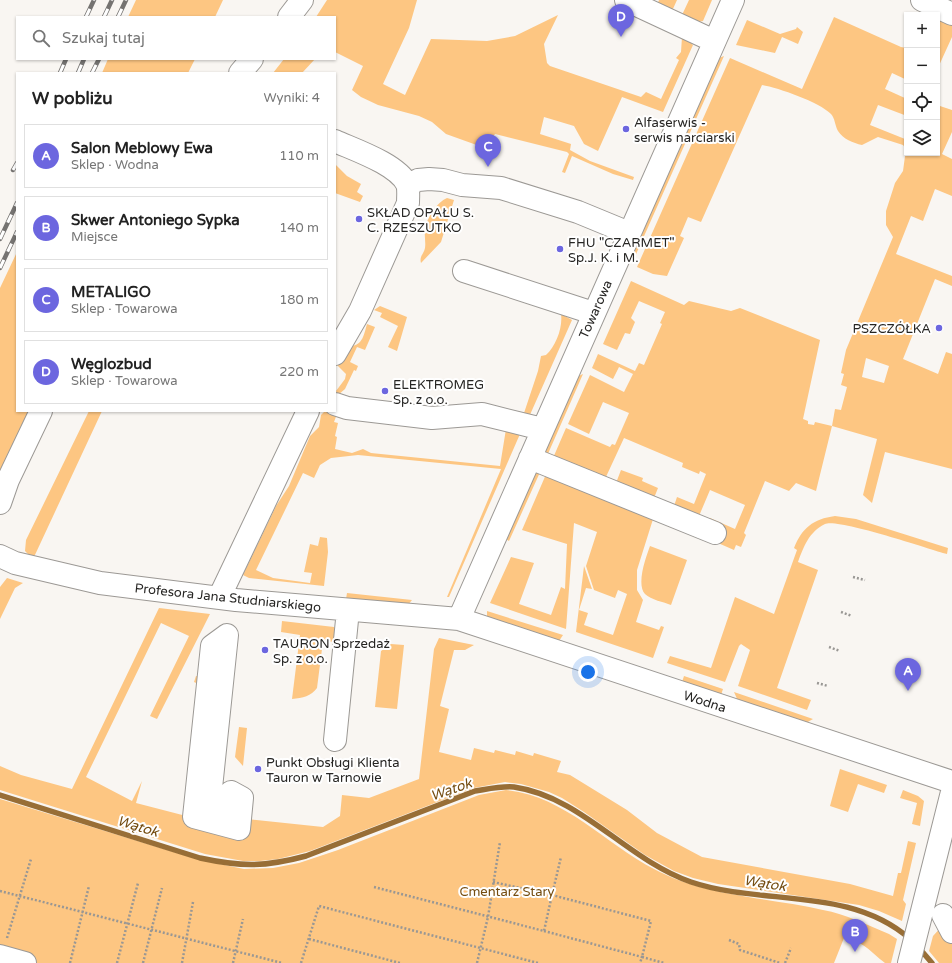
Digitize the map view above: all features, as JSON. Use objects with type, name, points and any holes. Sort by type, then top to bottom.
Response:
[{"type":"street","points":[[290,16],[302,0]]},
{"type":"street","points":[[626,0],[714,41]]},
{"type":"street","name":"Towarowa","points":[[459,619],[732,0]]},
{"type":"street","points":[[922,0],[952,14]]},
{"type":"street","points":[[241,72],[251,60]]},
{"type":"street","points":[[336,141],[390,167],[400,174],[408,185],[408,203],[360,311],[336,352]]},
{"type":"street","points":[[408,185],[418,180],[429,179],[443,180],[462,185],[501,188],[571,209],[629,233]]},
{"type":"street","points":[[464,271],[593,313]]},
{"type":"street","points":[[336,404],[347,408],[432,418],[482,414],[542,429]]},
{"type":"street","points":[[0,503],[8,480],[41,412]]},
{"type":"street","points":[[219,598],[308,412]]},
{"type":"street","points":[[530,458],[715,533]]},
{"type":"street","name":"Profesora Jana Studniarskiego","points":[[0,556],[15,563],[100,582],[219,598],[459,619]]},
{"type":"street","points":[[335,740],[348,610]]},
{"type":"street","name":"Wodna","points":[[459,619],[952,782]]},
{"type":"street","points":[[227,635],[209,807],[229,809],[231,792],[242,798],[239,829],[194,817],[212,646],[227,635]]},
{"type":"street","points":[[909,963],[951,801]]},
{"type":"street","points":[[1,956],[25,963]]},
{"type":"path","points":[[853,577],[865,580]]},
{"type":"path","points":[[841,612],[852,616]]},
{"type":"path","points":[[829,647],[840,651]]},
{"type":"path","points":[[817,683],[828,686]]},
{"type":"path","points":[[477,963],[488,917],[500,842]]},
{"type":"path","points":[[544,931],[561,858]]},
{"type":"path","points":[[1,956],[32,859]]},
{"type":"path","points":[[493,882],[552,895],[651,921],[640,963]]},
{"type":"path","points":[[117,963],[138,883]]},
{"type":"path","points":[[70,963],[89,886]]},
{"type":"path","points":[[374,887],[664,963]]},
{"type":"path","points":[[143,963],[162,888]]},
{"type":"path","points":[[0,891],[82,913],[236,950],[282,963]]},
{"type":"path","points":[[182,963],[193,902]]},
{"type":"path","points":[[301,963],[319,906],[538,963]]},
{"type":"path","points":[[233,963],[243,919]]},
{"type":"path","points":[[309,939],[400,963]]},
{"type":"path","points":[[729,940],[739,944],[740,950],[780,963]]},
{"type":"path","points":[[785,963],[791,948]]},
{"type":"green space","points":[[136,0],[223,0],[215,16],[128,16]]},
{"type":"green space","points":[[327,0],[417,0],[409,28],[383,84],[405,95],[431,39],[487,41],[515,36],[558,15],[544,44],[547,63],[550,66],[641,97],[646,92],[661,99],[679,60],[676,58],[681,52],[682,37],[693,45],[663,112],[622,97],[598,151],[584,144],[574,126],[544,117],[540,134],[571,144],[570,150],[590,161],[634,177],[633,180],[613,174],[572,156],[565,173],[562,172],[569,154],[567,152],[495,134],[485,148],[446,134],[432,122],[419,116],[378,105],[361,97],[352,90],[363,66],[336,52],[336,16],[317,16]]},
{"type":"green space","points":[[659,0],[677,0],[672,11],[657,5]]},
{"type":"green space","points":[[689,0],[712,0],[703,21],[698,22],[682,15]]},
{"type":"green space","points":[[834,17],[904,48],[904,79],[892,73],[885,89],[904,98],[904,115],[878,105],[870,125],[904,139],[904,146],[878,137],[862,145],[852,142],[840,134],[831,114],[825,109],[798,96],[762,85],[701,222],[688,217],[680,236],[684,238],[667,276],[653,274],[637,267],[730,58],[802,89]]},
{"type":"green space","points":[[940,19],[952,25],[952,37],[940,63]]},
{"type":"green space","points":[[747,20],[780,34],[796,29],[797,27],[803,32],[798,44],[782,37],[775,53],[736,45]]},
{"type":"green space","points":[[724,56],[633,261],[630,256],[719,58]]},
{"type":"green space","points":[[108,60],[194,60],[188,72],[102,72]]},
{"type":"green space","points":[[283,60],[314,60],[303,72],[274,72]]},
{"type":"green space","points":[[940,106],[952,110],[952,132],[942,154],[952,159],[952,196],[935,189],[923,221],[911,216],[896,254],[952,276],[952,286],[935,279],[903,359],[938,374],[946,352],[952,354],[952,469],[885,452],[872,503],[863,495],[877,439],[832,426],[835,409],[841,410],[847,387],[841,385],[844,374],[841,373],[846,350],[893,237],[886,225],[886,211],[895,183],[903,171],[905,156],[940,156]],"holes":[[[866,358],[889,366],[884,383],[862,377]]]},
{"type":"green space","points":[[336,165],[347,176],[361,184],[357,192],[363,196],[360,202],[336,193]]},
{"type":"green space","points":[[447,198],[454,200],[441,242],[421,263],[425,248],[425,231],[428,220],[436,207]]},
{"type":"green space","points":[[16,254],[16,412],[31,412],[0,476],[0,288]]},
{"type":"green space","points":[[631,281],[684,305],[689,301],[731,311],[740,308],[820,340],[803,419],[808,421],[808,424],[814,425],[815,422],[832,426],[816,491],[796,483],[789,491],[765,481],[744,533],[746,535],[741,547],[736,545],[734,550],[718,543],[723,526],[709,520],[710,518],[735,529],[745,505],[710,490],[699,516],[674,506],[677,497],[694,504],[706,474],[700,471],[699,474],[682,467],[683,463],[624,438],[605,479],[553,458],[566,428],[610,447],[612,444],[615,445],[629,413],[603,402],[589,434],[568,424],[590,375],[624,392],[633,374],[619,367],[613,379],[592,368],[598,354],[635,371],[639,363],[644,365],[662,324],[660,323],[665,312],[639,301],[631,318],[635,322],[630,334],[625,333],[617,350],[603,344]]},
{"type":"green space","points":[[380,306],[407,317],[397,351],[388,347],[398,326],[380,317],[382,313],[374,310]]},
{"type":"green space","points":[[561,314],[572,320],[529,417],[523,416],[538,371],[541,356],[546,355],[556,342],[561,325]]},
{"type":"green space","points":[[367,324],[375,327],[365,350],[357,347],[350,362],[358,366],[356,371],[354,370],[345,389],[338,395],[336,391],[345,379],[346,374],[336,364],[351,346],[358,344],[361,341]]},
{"type":"green space","points":[[583,374],[547,456],[542,453],[574,378]]},
{"type":"green space","points":[[89,412],[102,412],[34,557],[31,557],[25,551],[26,540]]},
{"type":"green space","points":[[324,412],[334,412],[337,414],[334,422],[338,423],[335,436],[337,437],[335,449],[352,453],[363,449],[371,453],[500,466],[506,429],[520,434],[449,597],[447,597],[501,469],[358,455],[331,458],[320,465],[314,478],[303,473],[256,570],[273,578],[310,583],[312,573],[304,572],[310,544],[318,546],[320,537],[327,538],[328,552],[324,586],[249,578],[243,575],[276,506],[289,486],[310,436],[319,427],[321,415]]},
{"type":"green space","points":[[541,470],[509,541],[504,538],[534,471]]},
{"type":"green space","points":[[621,470],[643,478],[642,481],[658,488],[654,498],[616,483]]},
{"type":"green space","points":[[547,472],[654,516],[637,570],[637,590],[643,600],[636,622],[659,630],[661,626],[664,627],[653,658],[576,632],[584,566],[592,589],[586,588],[579,610],[588,613],[584,625],[613,635],[627,594],[618,590],[615,598],[594,590],[586,566],[597,532],[574,523],[566,629],[490,603],[511,557],[534,563],[519,604],[551,615],[561,587],[565,589],[567,544],[522,530]]},
{"type":"green space","points":[[835,516],[856,519],[948,548],[947,554],[884,535],[847,525],[833,523],[825,524],[819,527],[811,535],[798,562],[818,570],[777,688],[811,700],[807,710],[738,686],[750,650],[741,644],[725,682],[667,663],[670,656],[711,668],[735,597],[774,614],[797,550],[794,548],[797,541],[805,530],[814,522],[827,517]]},
{"type":"green space","points":[[650,546],[687,560],[671,605],[651,598],[642,590],[641,584],[643,570]]},
{"type":"green space","points":[[7,578],[23,583],[15,588],[0,619],[0,587]]},
{"type":"green space","points":[[347,593],[412,600],[407,606],[346,599]]},
{"type":"green space","points":[[159,608],[210,614],[157,719],[150,716],[189,636],[161,623],[86,777],[132,801],[142,781],[136,803],[190,817],[205,687],[194,682],[196,676],[209,677],[194,817],[247,819],[323,827],[340,816],[342,795],[369,798],[419,779],[434,649],[439,638],[474,645],[465,650],[454,650],[440,706],[449,709],[439,752],[471,760],[474,748],[494,753],[495,750],[515,755],[516,751],[533,756],[534,753],[561,761],[557,772],[570,775],[627,810],[657,833],[702,857],[850,884],[893,896],[898,873],[901,873],[908,841],[916,843],[903,900],[906,904],[902,921],[879,911],[859,905],[718,884],[693,878],[674,871],[645,855],[562,798],[549,792],[521,784],[505,782],[474,788],[310,851],[278,859],[260,861],[243,861],[205,854],[0,790],[0,766],[21,775],[72,789]]},
{"type":"green space","points":[[487,611],[563,635],[559,641],[487,618]]},
{"type":"green space","points":[[282,621],[334,627],[338,634],[334,642],[323,641],[317,688],[309,695],[303,697],[292,699],[300,635],[281,632]]},
{"type":"green space","points":[[391,644],[404,645],[397,709],[375,707],[381,651]]},
{"type":"green space","points":[[684,676],[723,689],[721,695],[682,682]]},
{"type":"green space","points":[[734,692],[813,719],[806,723],[738,701]]},
{"type":"green space","points":[[239,727],[247,728],[243,766],[235,757]]},
{"type":"green space","points":[[840,769],[887,785],[884,793],[858,784],[848,812],[830,806]]},
{"type":"green space","name":"Cmentarz Stary","points":[[506,790],[527,794],[547,801],[566,811],[618,847],[654,869],[674,878],[716,891],[840,914],[889,934],[897,939],[891,963],[885,963],[856,941],[844,938],[834,963],[0,963],[0,799],[200,860],[244,869],[273,868],[299,863],[338,850],[479,795]]},
{"type":"green space","points":[[903,790],[918,796],[924,801],[920,826],[912,824],[917,803],[900,798]]},
{"type":"green space","points":[[944,924],[952,942],[952,963],[939,963],[929,951],[933,936]]},
{"type":"waterway","name":"Wątok","points":[[0,795],[200,858],[229,863],[266,864],[306,856],[475,791],[499,787],[514,787],[539,793],[561,803],[583,816],[646,859],[668,872],[691,882],[747,894],[833,904],[860,911],[886,922],[910,939]]},
{"type":"waterway","name":"Wątok","points":[[919,948],[932,963]]},
{"type":"railway","points":[[86,16],[94,0]]},
{"type":"railway","points":[[104,16],[112,0]]},
{"type":"railway","points":[[118,16],[126,0]]},
{"type":"railway","points":[[60,72],[66,60]]},
{"type":"railway","points":[[78,72],[84,60]]},
{"type":"railway","points":[[92,72],[98,60]]},
{"type":"railway","points":[[13,170],[16,165]]},
{"type":"railway","points":[[0,239],[16,205]]},
{"type":"railway","points":[[0,268],[16,234]]},
{"type":"place","name":"Węglozbud","points":[[621,37]]},
{"type":"place","name":"Alfaserwis - serwis narciarski","points":[[626,129]]},
{"type":"place","name":"METALIGO","points":[[488,167]]},
{"type":"place","name":"SKŁAD OPAŁU S. C. RZESZUTKO","points":[[359,219]]},
{"type":"place","name":"FHU \"CZARMET\" Sp.J. K. i M.","points":[[560,249]]},
{"type":"place","name":"PSZCZÓŁKA","points":[[939,328]]},
{"type":"place","name":"ELEKTROMEG Sp. z o.o.","points":[[385,391]]},
{"type":"place","name":"TAURON Sprzedaż Sp. z o.o.","points":[[265,650]]},
{"type":"place","name":"Salon Meblowy Ewa","points":[[908,691]]},
{"type":"place","name":"Punkt Obsługi Klienta Tauron w Tarnowie","points":[[258,769]]},
{"type":"place","name":"Skwer Antoniego Sypka","points":[[855,952]]}]
